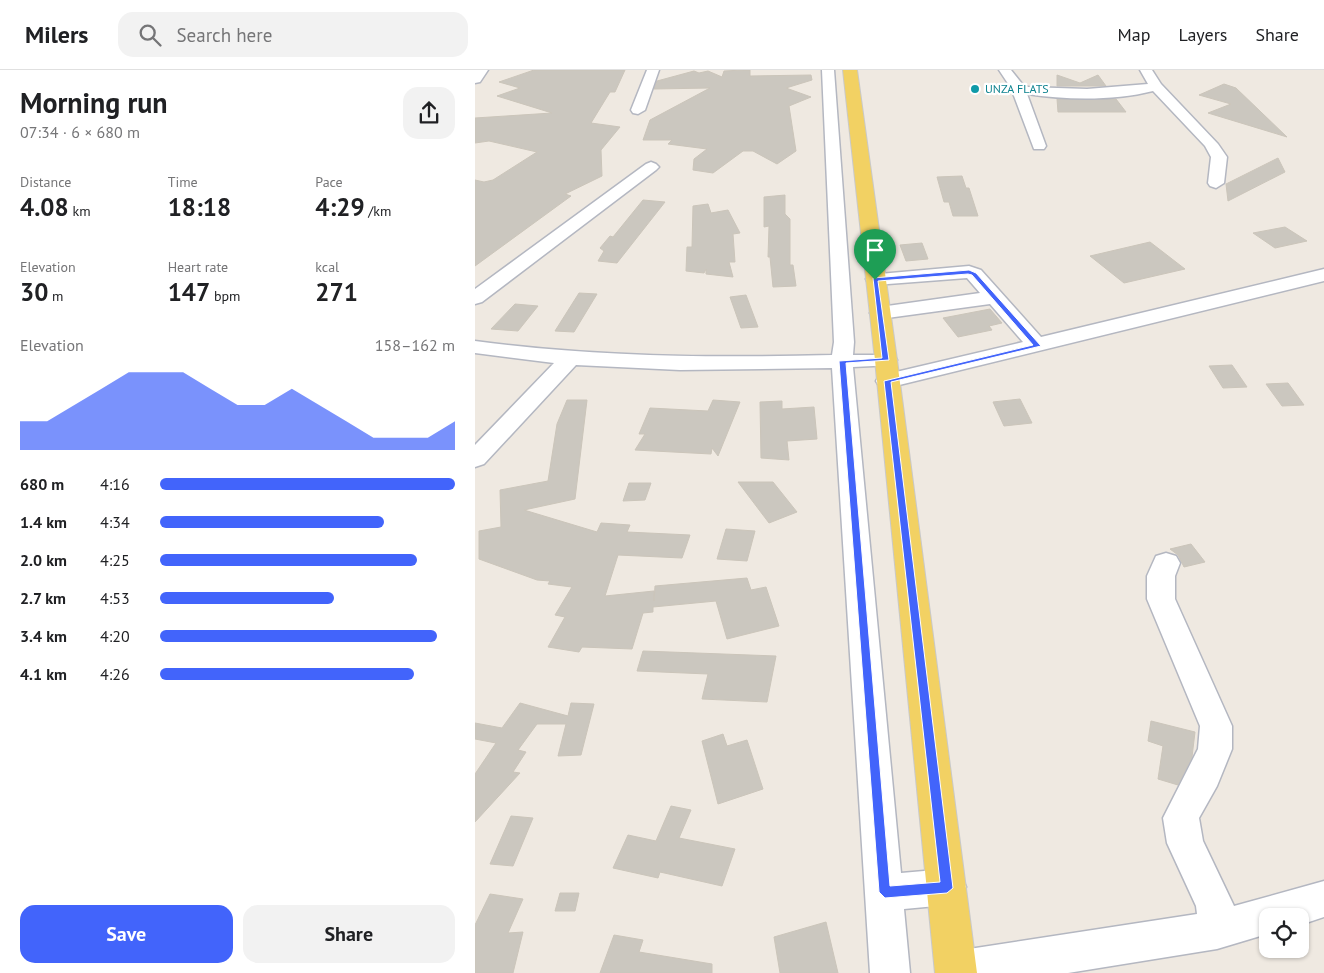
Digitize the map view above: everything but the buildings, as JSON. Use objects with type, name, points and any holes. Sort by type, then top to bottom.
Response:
[{"type":"main road","points":[[850,70],[956,972]]},
{"type":"street","points":[[475,79],[482,70]]},
{"type":"street","points":[[638,110],[653,70]]},
{"type":"street","points":[[827,70],[844,342],[842,361],[890,973]]},
{"type":"street","points":[[1005,70],[1018,88],[1039,146]]},
{"type":"street","points":[[1146,70],[1156,86],[1211,144],[1219,157],[1216,183]]},
{"type":"street","points":[[1018,88],[1034,92],[1049,92],[1140,90],[1156,86]]},
{"type":"street","points":[[832,159],[861,159]]},
{"type":"street","points":[[475,298],[651,166]]},
{"type":"street","points":[[875,280],[969,272],[974,274],[1038,346]]},
{"type":"street","points":[[475,347],[569,360],[702,365],[842,361],[886,370],[1038,346],[1324,275]]},
{"type":"street","points":[[912,277],[925,307]]},
{"type":"street","points":[[880,313],[987,298],[996,299]]},
{"type":"street","points":[[475,459],[569,360]]},
{"type":"street","points":[[1167,563],[1161,576],[1161,599],[1216,726],[1215,749],[1205,775],[1187,801],[1181,818],[1185,843],[1215,904],[1217,930]]},
{"type":"street","points":[[885,892],[947,888]]},
{"type":"street","points":[[956,972],[1217,930],[1324,899]]},
{"type":"place","name":"UNZA FLATS","points":[[975,89]]},
{"type":"route","points":[[969,272],[974,274],[1038,346],[887,381],[947,888],[885,892],[842,361],[886,360],[875,280],[969,272]]}]
